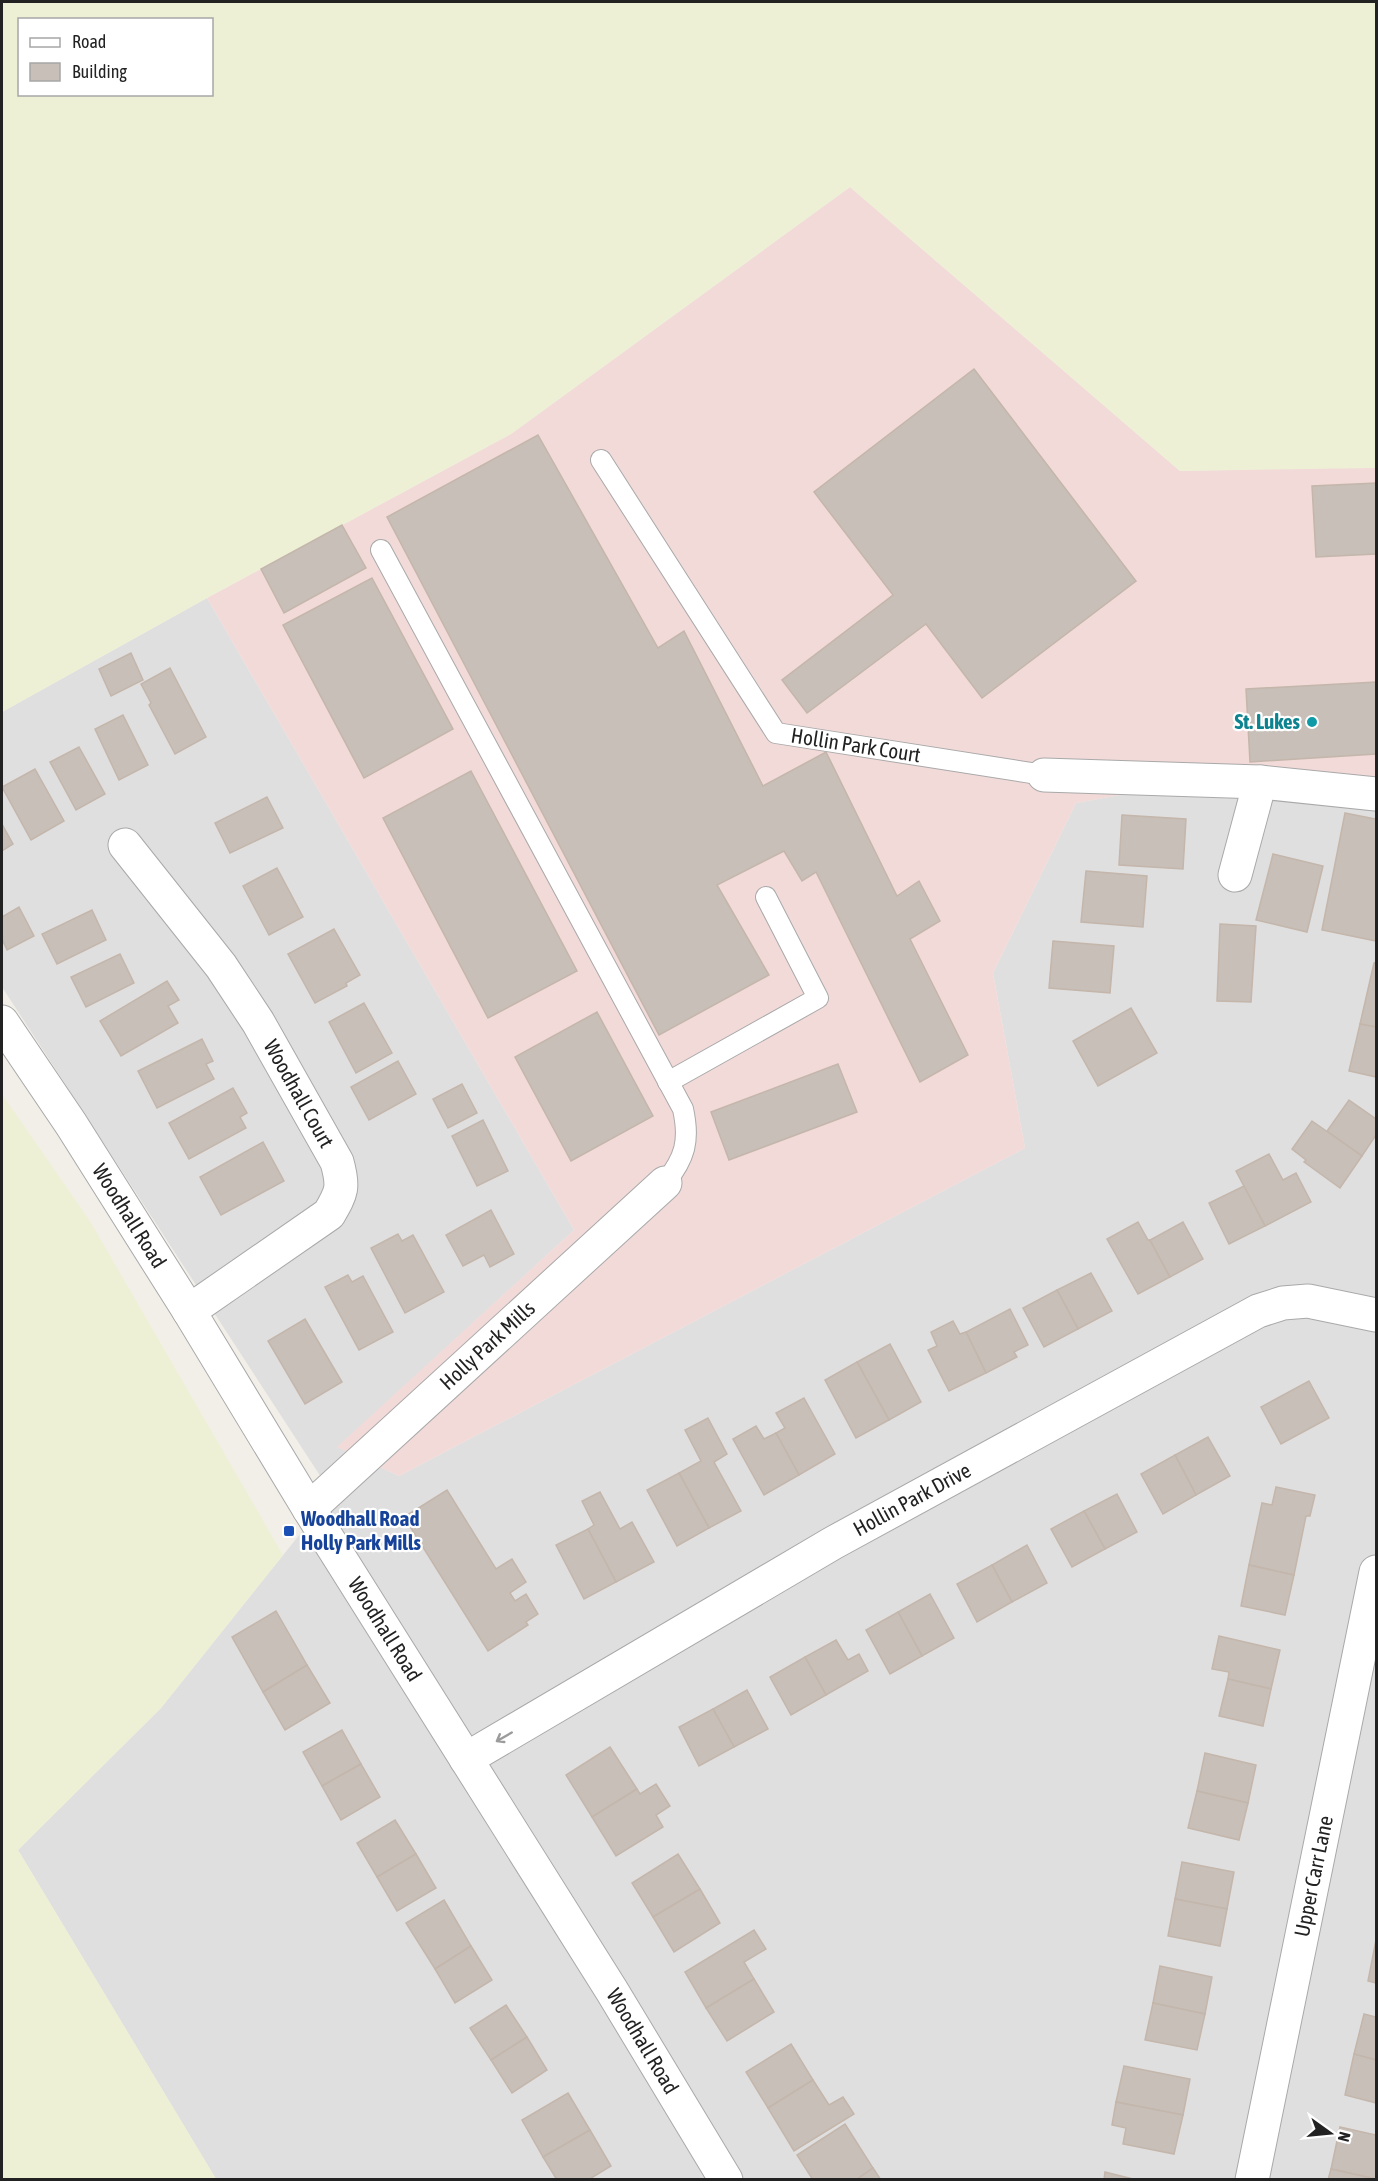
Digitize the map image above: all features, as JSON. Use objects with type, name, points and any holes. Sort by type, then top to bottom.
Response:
[{"type":"street","name":"Hollin Park Court","points":[[1044,775],[1260,782],[1377,794]]},
{"type":"street","points":[[1235,875],[1260,782]]},
{"type":"street","name":"Woodhall Court","points":[[125,845],[221,966],[258,1022],[337,1162],[342,1181],[339,1197],[329,1214],[189,1311]]},
{"type":"street","name":"Woodhall Road","points":[[2,1022],[71,1124],[189,1311],[309,1509],[618,2001],[726,2180]]},
{"type":"street","name":"Holly Park Mills","points":[[309,1509],[665,1183]]},
{"type":"street","name":"Hollin Park Drive","points":[[466,1759],[833,1543],[1258,1311],[1283,1302],[1308,1301],[1377,1315]]},
{"type":"street","name":"Upper Carr Lane","points":[[1251,2180],[1377,1572]]},
{"type":"lane","name":"Hollin Park Court","points":[[601,460],[776,733],[1044,775]]},
{"type":"lane","points":[[381,550],[683,1109],[687,1128],[686,1147],[677,1168],[665,1183]]},
{"type":"lane","points":[[668,1082],[818,998],[766,897]]},
{"type":"shaded area","points":[[850,187],[1180,471],[1376,466],[1376,789],[1208,779],[1076,803],[993,973],[1025,1148],[399,1476],[337,1447],[574,1230],[207,598],[511,434]]},
{"type":"shaded area","points":[[207,598],[574,1230],[338,1447],[399,1476],[1025,1148],[993,973],[1076,803],[1208,779],[1376,789],[1376,2179],[216,2179],[18,1850],[161,1708],[332,1494],[2,987],[2,712]]},
{"type":"green space","points":[[2,2],[1376,2],[1376,468],[1180,471],[850,187],[511,434],[2,712]]},
{"type":"green space","points":[[2,1094],[90,1221],[283,1555],[161,1708],[18,1850],[216,2179],[2,2179]]},
{"type":"building","points":[[974,369],[1136,581],[982,698],[926,624],[807,713],[782,680],[893,595],[814,492]]},
{"type":"building","points":[[538,435],[658,648],[684,631],[763,786],[826,752],[897,896],[919,881],[940,921],[910,939],[968,1055],[920,1082],[816,872],[802,881],[784,851],[717,885],[769,975],[659,1035],[387,517]]},
{"type":"building","points":[[1376,483],[1376,554],[1316,557],[1312,486]]},
{"type":"building","points":[[342,525],[366,568],[284,613],[261,569]]},
{"type":"building","points":[[372,578],[453,729],[364,778],[283,625]]},
{"type":"building","points":[[131,653],[143,680],[111,696],[99,669]]},
{"type":"building","points":[[170,668],[206,737],[175,754],[149,705],[151,703],[141,684]]},
{"type":"building","name":"St. Lukes","points":[[1376,682],[1376,754],[1250,762],[1246,689]]},
{"type":"building","points":[[123,715],[148,765],[119,780],[95,729]]},
{"type":"building","points":[[79,747],[105,794],[76,810],[50,762]]},
{"type":"building","points":[[35,769],[64,821],[31,840],[2,787]]},
{"type":"building","points":[[471,771],[577,971],[488,1018],[383,818]]},
{"type":"building","points":[[267,797],[283,828],[230,853],[215,823]]},
{"type":"building","points":[[1345,813],[1376,819],[1376,941],[1322,930]]},
{"type":"building","points":[[1122,815],[1186,819],[1183,869],[1119,865]]},
{"type":"building","points":[[2,824],[13,844],[2,851]]},
{"type":"building","points":[[1273,854],[1323,866],[1307,932],[1256,920]]},
{"type":"building","points":[[277,868],[303,917],[269,935],[243,886]]},
{"type":"building","points":[[1086,871],[1147,876],[1143,927],[1081,922]]},
{"type":"building","points":[[19,907],[34,936],[7,950],[2,939],[2,917]]},
{"type":"building","points":[[92,910],[106,940],[57,964],[42,934]]},
{"type":"building","points":[[1220,924],[1256,926],[1251,1002],[1217,1001]]},
{"type":"building","points":[[334,929],[360,975],[346,983],[347,986],[315,1003],[288,954]]},
{"type":"building","points":[[1053,941],[1114,946],[1110,993],[1049,988]]},
{"type":"building","points":[[120,954],[134,983],[86,1007],[71,977]]},
{"type":"building","points":[[1376,962],[1376,1027],[1360,1024]]},
{"type":"building","points":[[167,981],[179,1000],[168,1006],[178,1023],[121,1056],[100,1021]]},
{"type":"building","points":[[364,1003],[392,1053],[356,1073],[329,1022]]},
{"type":"building","points":[[1131,1008],[1157,1053],[1098,1086],[1073,1041]]},
{"type":"building","points":[[597,1012],[653,1116],[571,1161],[515,1057]]},
{"type":"building","points":[[1360,1024],[1376,1027],[1376,1077],[1349,1071]]},
{"type":"building","points":[[202,1039],[213,1061],[206,1064],[214,1079],[157,1108],[138,1071]]},
{"type":"building","points":[[398,1061],[416,1094],[369,1120],[351,1087]]},
{"type":"building","points":[[838,1064],[857,1112],[729,1160],[711,1112]]},
{"type":"building","points":[[462,1084],[477,1113],[448,1128],[433,1099]]},
{"type":"building","points":[[233,1088],[247,1113],[240,1117],[246,1128],[189,1159],[169,1123]]},
{"type":"building","points":[[1349,1100],[1376,1119],[1376,1135],[1362,1156],[1327,1131]]},
{"type":"building","points":[[483,1120],[508,1171],[477,1186],[452,1136]]},
{"type":"building","points":[[1312,1121],[1362,1156],[1340,1188],[1304,1162],[1306,1160],[1292,1149]]},
{"type":"building","points":[[263,1142],[284,1181],[221,1215],[200,1177]]},
{"type":"building","points":[[1269,1154],[1283,1180],[1296,1173],[1311,1202],[1265,1226],[1236,1171]]},
{"type":"building","points":[[1244,1186],[1265,1226],[1229,1244],[1209,1203]]},
{"type":"building","points":[[491,1210],[514,1254],[490,1267],[484,1255],[463,1266],[446,1235]]},
{"type":"building","points":[[1138,1222],[1170,1277],[1138,1294],[1107,1239]]},
{"type":"building","points":[[1183,1222],[1203,1259],[1170,1277],[1150,1240]]},
{"type":"building","points":[[398,1234],[402,1241],[413,1235],[444,1292],[405,1313],[371,1248]]},
{"type":"building","points":[[1091,1273],[1112,1311],[1078,1329],[1057,1290]]},
{"type":"building","points":[[348,1275],[352,1282],[363,1276],[393,1332],[359,1350],[325,1287]]},
{"type":"building","points":[[1057,1290],[1078,1329],[1044,1347],[1023,1308]]},
{"type":"building","points":[[1010,1309],[1028,1345],[1014,1352],[1017,1357],[986,1373],[966,1332]]},
{"type":"building","points":[[305,1319],[342,1382],[305,1404],[268,1341]]},
{"type":"building","points":[[953,1321],[960,1334],[966,1332],[986,1373],[949,1391],[928,1350],[937,1346],[931,1332]]},
{"type":"building","points":[[890,1344],[921,1402],[889,1420],[857,1362]]},
{"type":"building","points":[[857,1362],[889,1420],[856,1438],[825,1380]]},
{"type":"building","points":[[1309,1381],[1329,1418],[1281,1444],[1261,1407]]},
{"type":"building","points":[[804,1398],[835,1454],[799,1475],[776,1433],[785,1428],[776,1413]]},
{"type":"building","points":[[708,1418],[727,1454],[714,1462],[741,1511],[709,1528],[679,1473],[701,1461],[685,1430]]},
{"type":"building","points":[[756,1426],[764,1439],[776,1433],[799,1475],[764,1495],[733,1439]]},
{"type":"building","points":[[1208,1437],[1230,1476],[1196,1495],[1175,1455]]},
{"type":"building","points":[[1175,1455],[1196,1495],[1163,1514],[1141,1474]]},
{"type":"building","points":[[679,1473],[709,1528],[677,1546],[647,1490]]},
{"type":"building","points":[[1276,1487],[1315,1495],[1310,1516],[1306,1516],[1294,1575],[1249,1565],[1262,1503],[1272,1505]]},
{"type":"building","points":[[447,1490],[496,1569],[512,1559],[526,1582],[510,1593],[515,1601],[526,1594],[538,1614],[526,1622],[528,1625],[488,1651],[404,1517]]},
{"type":"building","points":[[600,1492],[620,1529],[632,1522],[654,1562],[616,1582],[588,1529],[594,1525],[582,1501]]},
{"type":"building","points":[[1117,1494],[1137,1532],[1105,1549],[1084,1511]]},
{"type":"building","points":[[1084,1511],[1105,1549],[1072,1567],[1051,1529]]},
{"type":"building","points":[[588,1529],[616,1582],[584,1599],[556,1545]]},
{"type":"building","points":[[1027,1545],[1047,1583],[1012,1602],[992,1565]]},
{"type":"building","points":[[992,1565],[1012,1602],[977,1622],[957,1584]]},
{"type":"building","points":[[1249,1565],[1294,1575],[1285,1615],[1241,1606]]},
{"type":"building","points":[[930,1594],[954,1638],[922,1656],[898,1612]]},
{"type":"building","points":[[276,1611],[307,1665],[263,1692],[232,1637]]},
{"type":"building","points":[[898,1612],[922,1656],[890,1674],[866,1630]]},
{"type":"building","points":[[1219,1636],[1280,1650],[1271,1689],[1228,1679],[1229,1672],[1212,1669]]},
{"type":"building","points":[[836,1640],[848,1660],[859,1654],[868,1671],[826,1695],[805,1657]]},
{"type":"building","points":[[805,1657],[826,1695],[791,1715],[770,1677]]},
{"type":"building","points":[[307,1665],[330,1703],[285,1730],[263,1692]]},
{"type":"building","points":[[1228,1679],[1271,1689],[1263,1726],[1219,1716]]},
{"type":"building","points":[[747,1690],[768,1729],[734,1747],[713,1709]]},
{"type":"building","points":[[713,1709],[734,1747],[699,1766],[679,1727]]},
{"type":"building","points":[[342,1730],[361,1764],[322,1786],[303,1752]]},
{"type":"building","points":[[610,1747],[637,1789],[592,1817],[566,1775]]},
{"type":"building","points":[[1205,1753],[1256,1765],[1248,1803],[1197,1791]]},
{"type":"building","points":[[361,1764],[380,1797],[341,1820],[322,1786]]},
{"type":"building","points":[[656,1784],[670,1806],[656,1815],[663,1827],[616,1856],[592,1817],[637,1789],[640,1794]]},
{"type":"building","points":[[1197,1791],[1248,1803],[1239,1840],[1188,1828]]},
{"type":"building","points":[[395,1820],[416,1854],[377,1877],[357,1843]]},
{"type":"building","points":[[416,1854],[436,1888],[397,1911],[377,1877]]},
{"type":"building","points":[[678,1854],[700,1889],[653,1917],[632,1883]]},
{"type":"building","points":[[1182,1862],[1234,1872],[1227,1909],[1175,1899]]},
{"type":"building","points":[[700,1889],[720,1923],[674,1952],[653,1917]]},
{"type":"building","points":[[1175,1899],[1227,1909],[1220,1946],[1168,1936]]},
{"type":"building","points":[[444,1900],[471,1946],[435,1969],[406,1923]]},
{"type":"building","points":[[754,1930],[766,1949],[744,1962],[754,1979],[706,2008],[685,1972]]},
{"type":"building","points":[[1376,1940],[1376,1983],[1368,1981]]},
{"type":"building","points":[[471,1946],[492,1980],[455,2003],[435,1969]]},
{"type":"building","points":[[1160,1966],[1212,1977],[1205,2014],[1153,2003]]},
{"type":"building","points":[[754,1979],[774,2012],[727,2041],[706,2008]]},
{"type":"building","points":[[1153,2003],[1205,2014],[1197,2050],[1145,2040]]},
{"type":"building","points":[[506,2005],[527,2037],[491,2060],[470,2028]]},
{"type":"building","points":[[1364,2014],[1376,2017],[1376,2060],[1354,2054]]},
{"type":"building","points":[[527,2037],[547,2070],[512,2093],[491,2060]]},
{"type":"building","points":[[791,2044],[813,2080],[768,2108],[746,2072]]},
{"type":"building","points":[[1354,2054],[1376,2060],[1376,2103],[1345,2095]]},
{"type":"building","points":[[1124,2066],[1190,2079],[1183,2115],[1116,2102]]},
{"type":"building","points":[[813,2080],[829,2105],[843,2097],[854,2114],[794,2151],[768,2108]]},
{"type":"building","points":[[568,2093],[590,2130],[543,2157],[522,2120]]},
{"type":"building","points":[[1116,2102],[1183,2115],[1174,2154],[1123,2144],[1126,2128],[1112,2125]]},
{"type":"building","points":[[845,2124],[873,2168],[856,2180],[813,2180],[797,2155]]},
{"type":"building","points":[[1340,2127],[1376,2135],[1376,2179],[1331,2169]]},
{"type":"building","points":[[590,2130],[611,2166],[588,2180],[557,2180],[543,2157]]},
{"type":"building","points":[[873,2168],[881,2180],[856,2180]]},
{"type":"building","points":[[1331,2169],[1376,2179],[1376,2180],[1328,2180]]},
{"type":"building","points":[[1105,2172],[1137,2180],[1104,2180]]},
{"type":"place","name":"St. Lukes","points":[[1312,722]]},
{"type":"place","name":"Woodhall Road Holly Park Mills","points":[[289,1531]]}]
